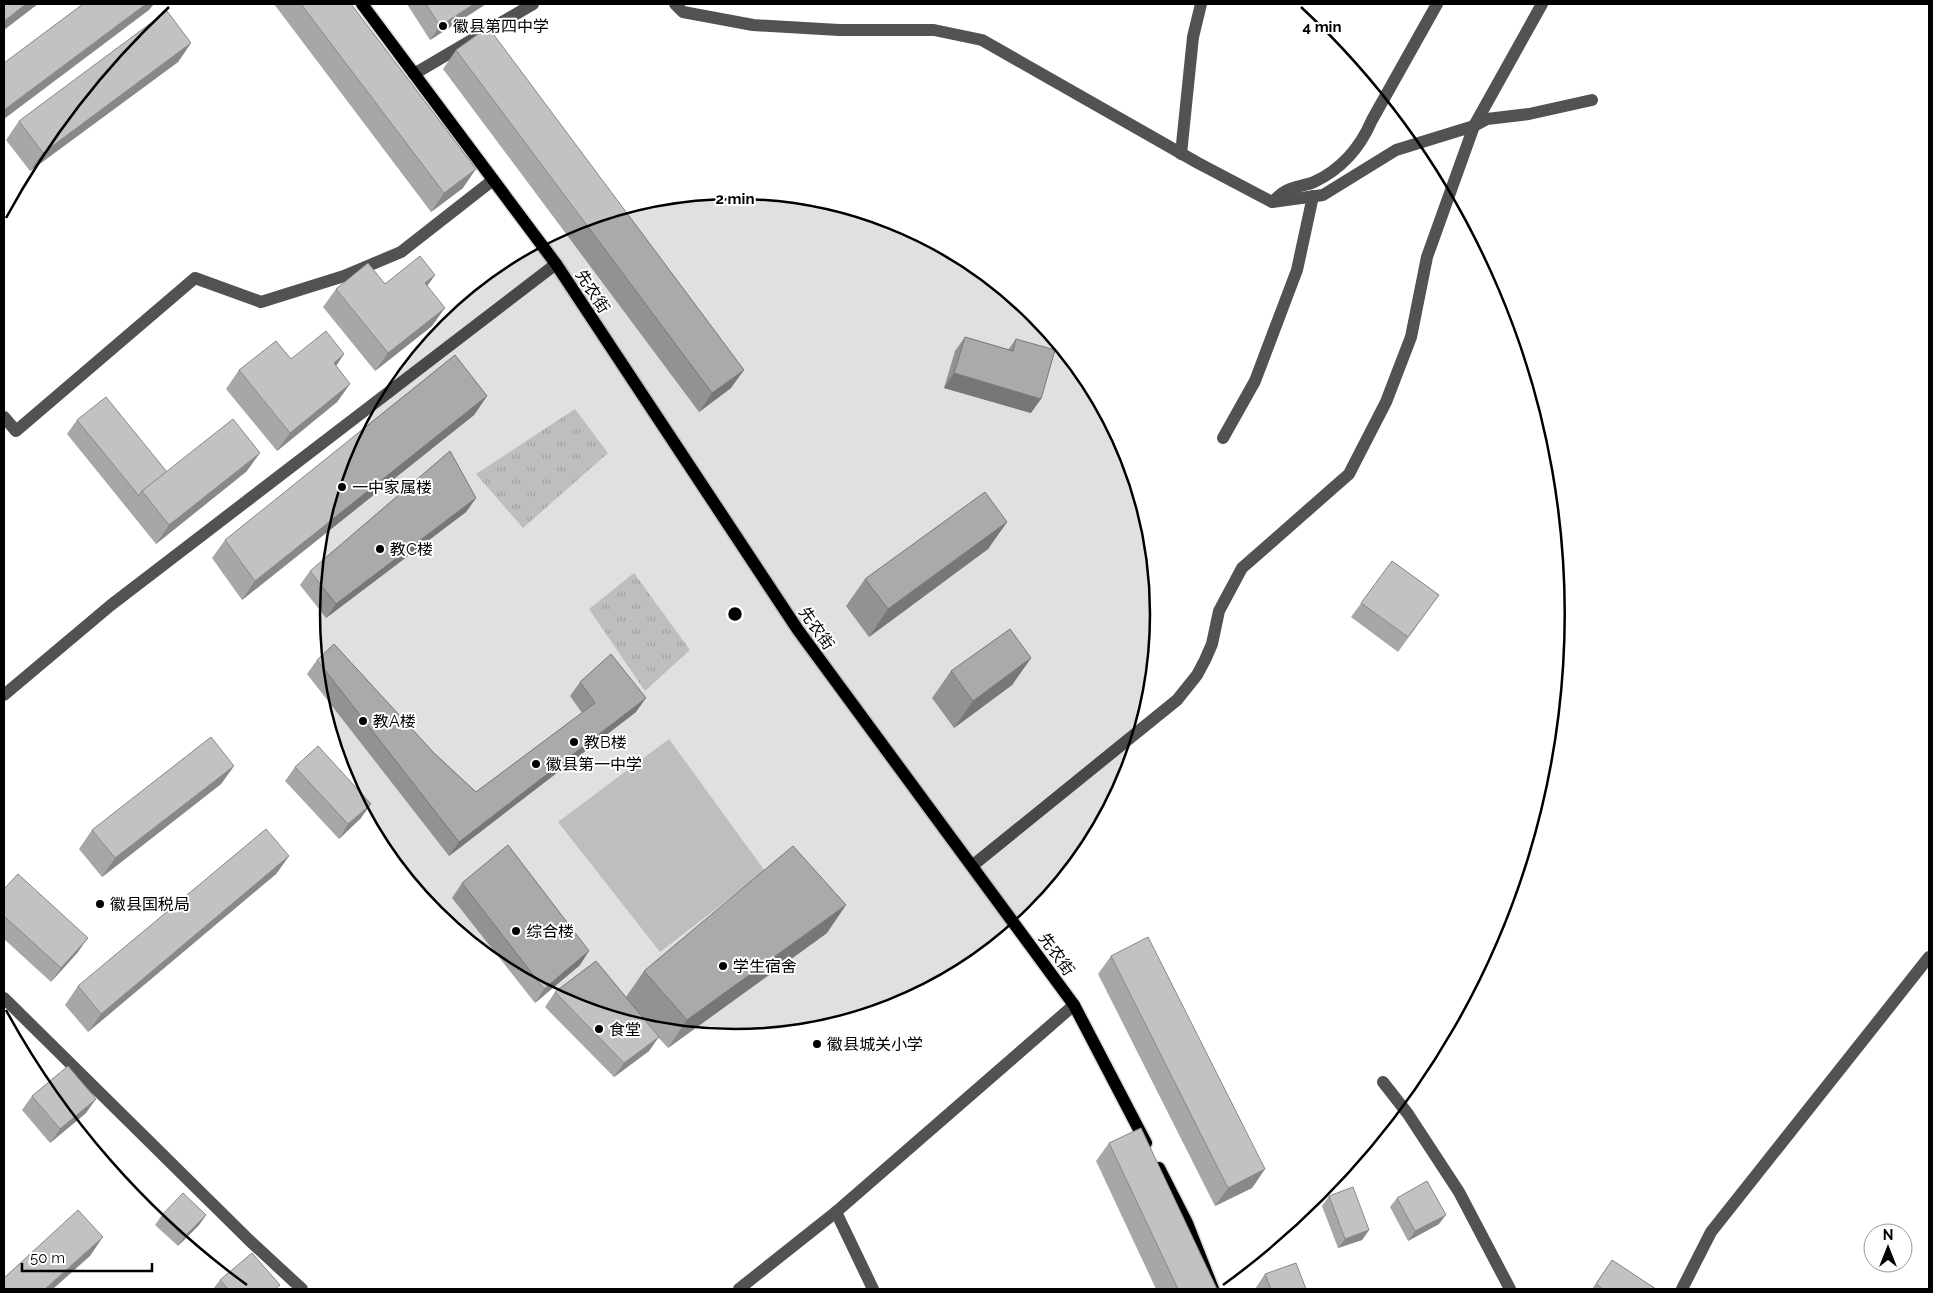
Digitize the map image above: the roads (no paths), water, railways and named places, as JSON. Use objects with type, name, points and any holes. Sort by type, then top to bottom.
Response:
[{"type":"main road","name":"先农街","points":[[362,4],[556,264],[798,630],[1074,1005],[1187,1223],[1213,1289]]},
{"type":"street","points":[[414,74],[533,4]]},
{"type":"street","points":[[675,4],[683,12],[753,25],[839,30],[934,30],[982,40],[1181,154],[1272,202],[1323,195],[1396,150],[1474,126],[1487,119],[1529,114],[1592,100]]},
{"type":"street","points":[[1181,154],[1193,37],[1201,4]]},
{"type":"street","points":[[1272,202],[1285,190],[1313,183],[1326,176],[1349,157],[1366,134],[1437,4]]},
{"type":"street","points":[[972,866],[1178,700],[1205,660],[1212,644],[1219,611],[1242,568],[1348,474],[1386,402],[1411,338],[1427,258],[1474,126],[1542,4]]},
{"type":"street","points":[[4,417],[16,431],[195,278],[261,302],[344,276],[401,252],[492,180]]},
{"type":"street","points":[[1223,438],[1255,381],[1297,270],[1313,196]]},
{"type":"street","points":[[4,695],[110,605],[556,264]]},
{"type":"street","points":[[1682,1289],[1711,1232],[1929,957]]},
{"type":"street","points":[[4,998],[250,1241],[302,1289]]},
{"type":"street","points":[[739,1289],[836,1212],[1074,1005]]},
{"type":"street","points":[[1383,1082],[1408,1114],[1459,1192],[1510,1289]]},
{"type":"street","points":[[836,1212],[873,1289]]},
{"type":"place","name":"徽县第四中学","points":[[443,26]]},
{"type":"place","name":"一中家属楼","points":[[342,487]]},
{"type":"place","name":"教C楼","points":[[380,549]]},
{"type":"place","name":"教A楼","points":[[363,721]]},
{"type":"place","name":"教B楼","points":[[574,742]]},
{"type":"place","name":"徽县第一中学","points":[[536,764]]},
{"type":"place","name":"徽县国税局","points":[[100,904]]},
{"type":"place","name":"综合楼","points":[[516,931]]},
{"type":"place","name":"学生宿舍","points":[[723,966]]},
{"type":"place","name":"食堂","points":[[599,1029]]},
{"type":"place","name":"徽县城关小学","points":[[817,1044]]}]
